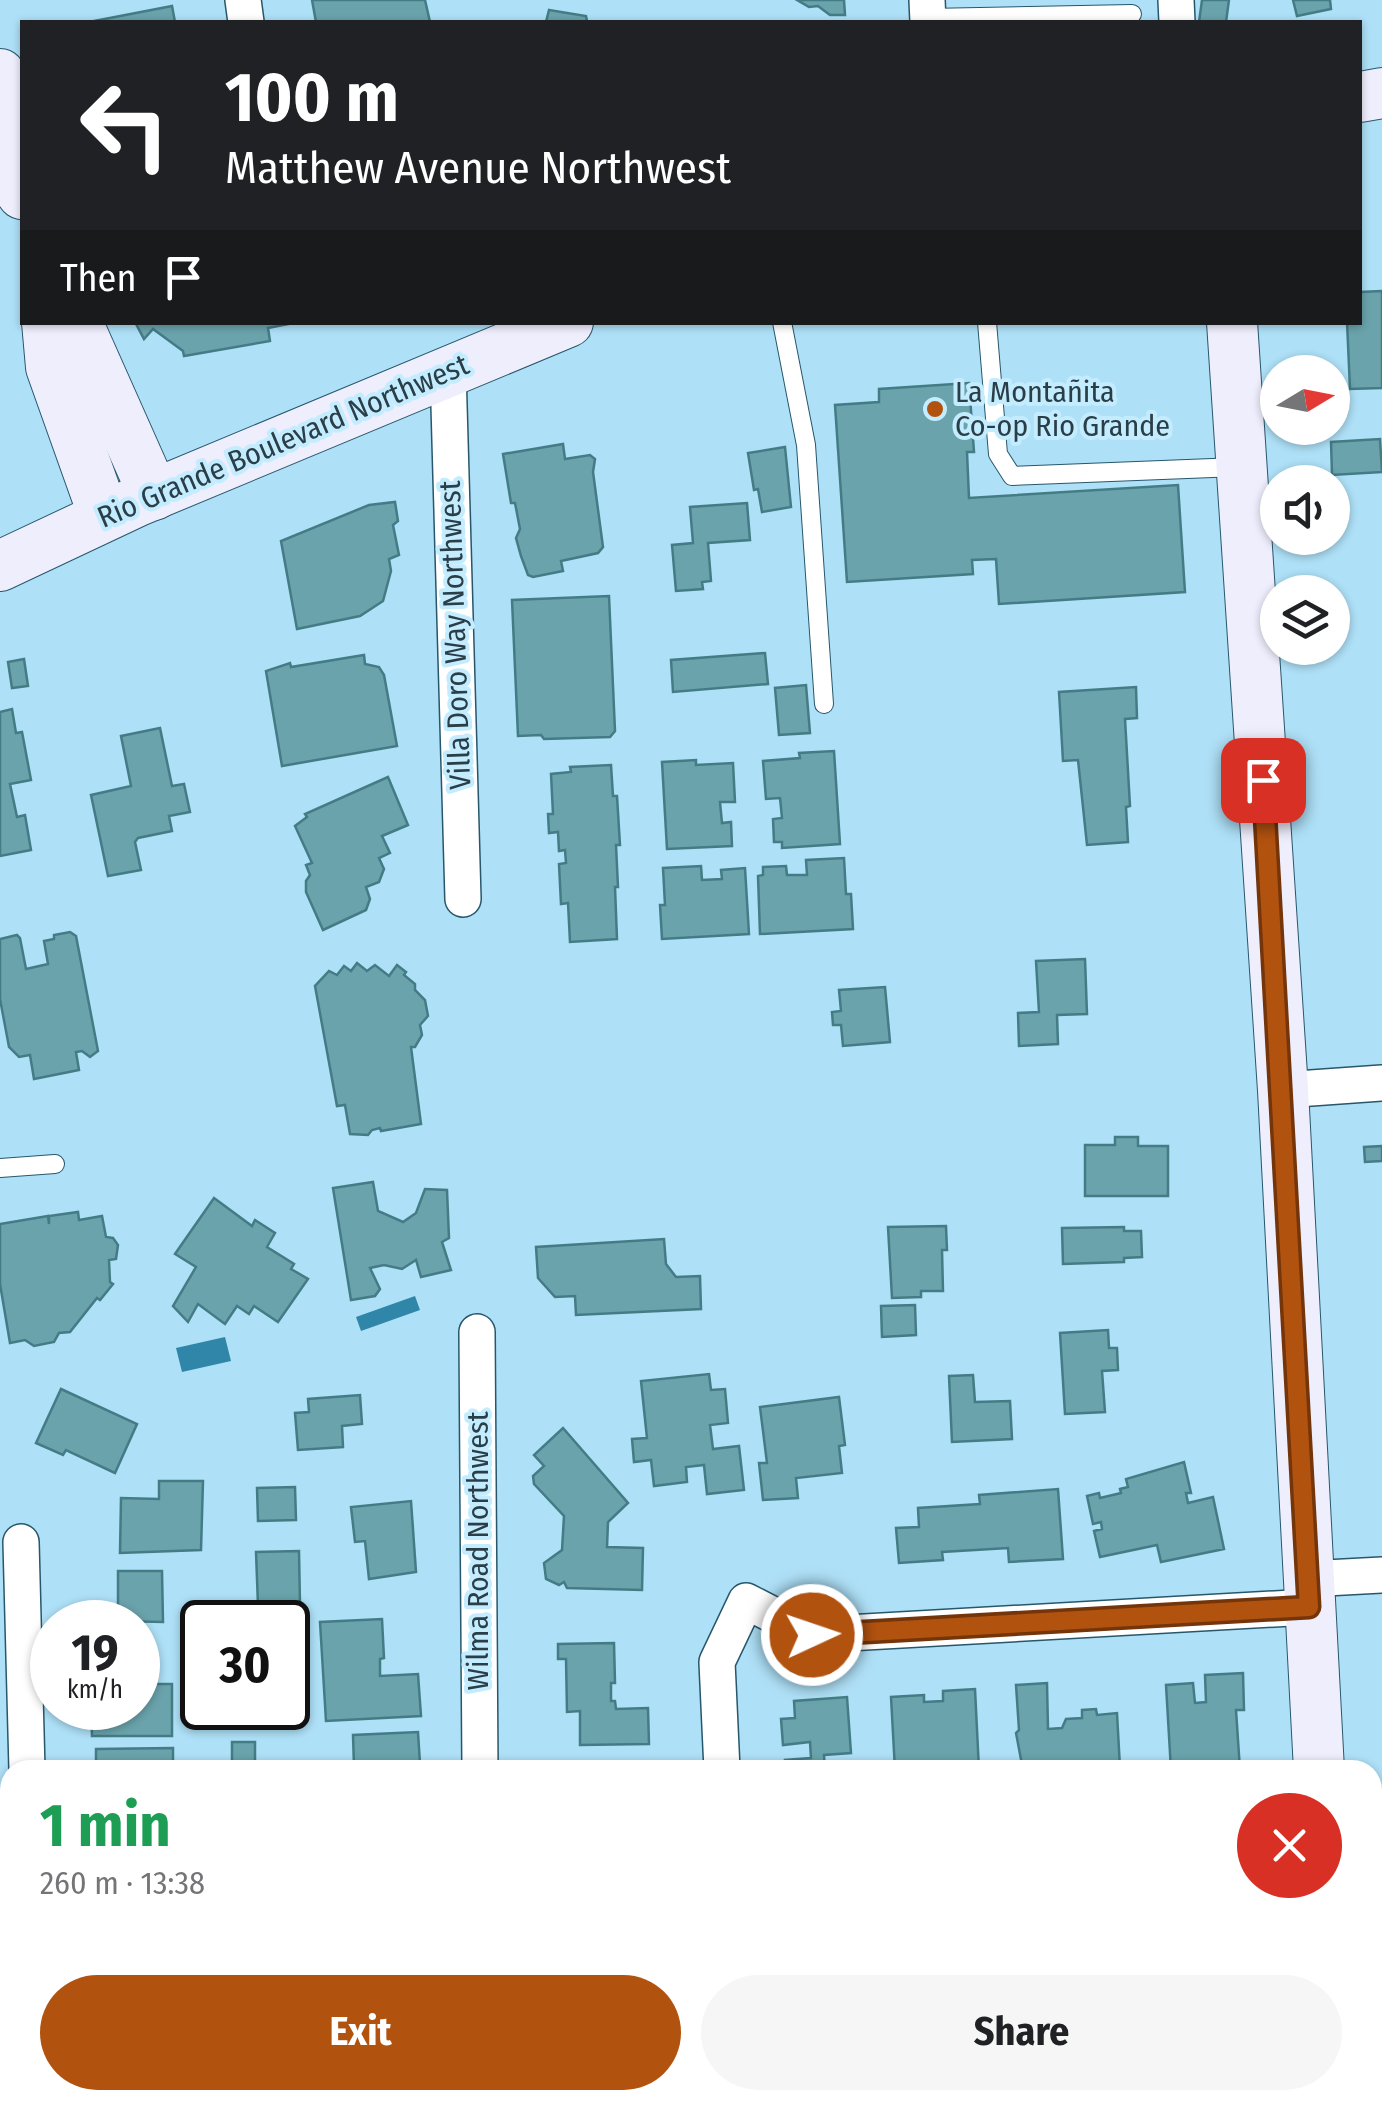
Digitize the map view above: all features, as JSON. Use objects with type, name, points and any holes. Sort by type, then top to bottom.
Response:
[{"type":"street","points":[[0,74],[20,183]]},
{"type":"street","points":[[48,325],[52,367],[104,516]]},
{"type":"street","points":[[78,325],[154,495]]},
{"type":"street","name":"Rio Grande Boulevard Northwest","points":[[0,566],[104,516],[560,325]]},
{"type":"street","points":[[1232,325],[1282,1090],[1318,1760]]},
{"type":"street","name":"Villa Doro Way Northwest","points":[[448,370],[462,899]]},
{"type":"street","points":[[1282,1090],[1382,1083]]},
{"type":"street","name":"Wilma Road Northwest","points":[[477,1332],[480,1760]]},
{"type":"street","points":[[21,1542],[27,1760]]},
{"type":"street","points":[[722,1760],[717,1662],[746,1602],[812,1635],[1308,1593],[1382,1575]]},
{"type":"lane","points":[[927,13],[1132,14]]},
{"type":"lane","points":[[783,325],[806,444],[824,704]]},
{"type":"lane","points":[[987,325],[998,454],[1012,476],[1244,466]]},
{"type":"lane","points":[[0,1168],[55,1164]]},
{"type":"water","points":[[415,1296],[420,1310],[361,1331],[356,1317]]},
{"type":"water","points":[[225,1337],[231,1361],[182,1372],[176,1348]]},
{"type":"building","points":[[312,0],[425,0],[430,20],[316,20]]},
{"type":"building","points":[[797,0],[844,0],[845,15],[830,15],[818,6],[809,7]]},
{"type":"building","points":[[1202,0],[1229,0],[1226,20],[1199,20]]},
{"type":"building","points":[[1293,0],[1330,0],[1331,9],[1297,16]]},
{"type":"building","points":[[172,6],[175,20],[99,20]]},
{"type":"building","points":[[549,10],[586,16],[587,20],[546,20]]},
{"type":"building","points":[[1382,291],[1382,388],[1350,389],[1347,325],[1362,325],[1362,292]]},
{"type":"building","points":[[137,325],[283,325],[268,328],[270,341],[184,356],[183,351],[153,329],[144,339]]},
{"type":"building","points":[[969,383],[974,452],[967,452],[969,498],[1178,485],[1185,592],[999,604],[996,559],[972,560],[973,574],[847,582],[835,405],[879,402],[879,389]]},
{"type":"building","points":[[1380,439],[1382,472],[1350,474],[1350,465],[1332,465],[1331,445],[1350,445],[1350,441]]},
{"type":"building","points":[[563,444],[565,459],[590,455],[595,459],[593,472],[603,547],[598,553],[561,561],[563,571],[533,577],[528,575],[516,538],[520,529],[515,503],[511,503],[503,454]]},
{"type":"building","points":[[785,447],[791,507],[762,512],[748,453]]},
{"type":"building","points":[[395,502],[398,521],[393,525],[399,555],[389,559],[391,571],[383,601],[360,616],[297,629],[281,541],[369,505]]},
{"type":"building","points":[[747,503],[750,540],[708,543],[711,581],[702,582],[703,589],[676,591],[672,545],[693,543],[690,507]]},
{"type":"building","points":[[609,596],[615,731],[610,737],[518,736],[512,600]]},
{"type":"building","points":[[765,653],[768,684],[673,692],[671,660]]},
{"type":"building","points":[[364,655],[365,664],[379,667],[384,675],[397,746],[282,766],[266,671],[290,663],[291,667]]},
{"type":"building","points":[[24,659],[28,686],[12,688],[8,662]]},
{"type":"building","points":[[806,685],[810,733],[779,735],[775,688]]},
{"type":"building","points":[[1136,687],[1137,718],[1125,719],[1128,842],[1087,845],[1078,760],[1063,761],[1059,692]]},
{"type":"building","points":[[12,709],[16,733],[22,732],[31,780],[10,784],[17,817],[25,815],[31,850],[0,856],[0,712]]},
{"type":"building","points":[[160,728],[172,786],[184,784],[190,812],[169,816],[172,831],[138,838],[135,842],[141,870],[108,876],[91,795],[131,786],[121,736]]},
{"type":"building","points":[[834,751],[840,844],[782,848],[782,842],[774,842],[773,819],[782,818],[780,798],[766,799],[763,761]]},
{"type":"building","points":[[696,760],[696,765],[733,763],[735,802],[720,802],[722,823],[731,822],[732,846],[667,849],[662,762]]},
{"type":"building","points":[[611,765],[620,845],[616,845],[617,939],[570,942],[568,903],[561,904],[559,864],[566,863],[565,850],[559,851],[558,832],[549,833],[548,814],[553,814],[551,774],[571,772],[570,767]]},
{"type":"building","points":[[388,777],[408,825],[382,836],[390,853],[379,858],[384,869],[379,882],[366,887],[370,899],[366,910],[323,930],[306,892],[310,875],[306,865],[312,863],[295,826],[307,817],[305,814]]},
{"type":"building","points":[[844,858],[853,929],[760,934],[758,876],[763,875],[763,867],[786,866],[787,875],[807,875],[806,860]]},
{"type":"building","points":[[701,866],[702,880],[722,879],[721,870],[745,868],[749,934],[662,939],[663,868]]},
{"type":"building","points":[[70,932],[76,936],[98,1051],[90,1057],[76,1052],[79,1070],[34,1079],[30,1055],[19,1057],[9,1047],[0,999],[0,939],[17,935],[20,938],[26,969],[48,964],[44,941]]},
{"type":"building","points":[[1085,959],[1087,1014],[1057,1015],[1058,1044],[1019,1046],[1018,1013],[1039,1012],[1036,961]]},
{"type":"building","points":[[357,963],[367,971],[375,965],[389,976],[397,965],[425,1000],[428,1016],[420,1025],[422,1035],[411,1047],[421,1124],[381,1131],[380,1128],[368,1135],[350,1134],[345,1105],[337,1106],[315,986],[329,971],[337,975],[344,966],[351,971]]},
{"type":"building","points":[[885,987],[890,1042],[843,1046],[841,1025],[833,1025],[832,1012],[841,1011],[839,990]]},
{"type":"building","points":[[1115,1137],[1138,1137],[1138,1146],[1168,1146],[1168,1196],[1085,1196],[1085,1145],[1115,1145]]},
{"type":"building","points":[[1382,1146],[1382,1161],[1365,1162],[1364,1147]]},
{"type":"building","points":[[373,1182],[378,1211],[403,1222],[416,1213],[425,1189],[447,1190],[449,1238],[442,1242],[451,1270],[421,1277],[416,1260],[402,1269],[384,1265],[370,1268],[380,1289],[375,1296],[351,1300],[333,1188]]},
{"type":"building","points":[[214,1198],[252,1226],[255,1220],[275,1233],[267,1247],[294,1264],[291,1269],[308,1279],[278,1322],[254,1306],[249,1314],[237,1306],[225,1324],[198,1304],[188,1322],[173,1306],[196,1267],[175,1254]]},
{"type":"building","points":[[78,1212],[79,1220],[102,1216],[106,1237],[113,1238],[118,1245],[116,1259],[109,1260],[113,1284],[70,1332],[59,1333],[54,1342],[34,1346],[25,1340],[10,1343],[0,1284],[0,1224],[48,1216],[49,1224],[49,1216]]},
{"type":"building","points":[[946,1226],[943,1291],[892,1298],[888,1227]]},
{"type":"building","points":[[1124,1227],[1124,1231],[1141,1231],[1142,1257],[1124,1258],[1124,1262],[1063,1264],[1062,1228]]},
{"type":"building","points":[[664,1239],[666,1264],[676,1277],[700,1276],[701,1309],[576,1315],[575,1296],[555,1297],[538,1278],[536,1247]]},
{"type":"building","points":[[915,1305],[916,1335],[882,1337],[881,1306]]},
{"type":"building","points":[[1108,1330],[1109,1348],[1117,1348],[1118,1370],[1102,1371],[1105,1412],[1065,1414],[1060,1333]]},
{"type":"building","points":[[709,1374],[711,1390],[725,1389],[728,1423],[710,1425],[713,1449],[739,1446],[744,1490],[707,1494],[704,1465],[686,1467],[687,1482],[654,1486],[651,1460],[634,1462],[632,1439],[647,1438],[641,1381]]},
{"type":"building","points":[[973,1375],[975,1402],[1010,1401],[1012,1439],[952,1442],[949,1376]]},
{"type":"building","points":[[61,1389],[137,1424],[115,1473],[66,1450],[63,1455],[36,1443]]},
{"type":"building","points":[[360,1395],[362,1424],[342,1426],[343,1447],[298,1450],[295,1413],[309,1412],[308,1399]]},
{"type":"building","points":[[839,1397],[845,1445],[839,1446],[842,1473],[796,1478],[798,1498],[763,1500],[759,1463],[767,1463],[760,1407]]},
{"type":"building","points":[[563,1428],[628,1503],[608,1522],[607,1547],[643,1548],[642,1590],[567,1588],[564,1582],[559,1585],[546,1579],[544,1563],[562,1550],[564,1516],[534,1484],[533,1476],[544,1466],[534,1455]]},
{"type":"building","points":[[1184,1462],[1191,1493],[1186,1493],[1188,1503],[1213,1497],[1224,1549],[1161,1562],[1157,1545],[1100,1557],[1094,1531],[1102,1529],[1101,1522],[1093,1524],[1087,1496],[1099,1493],[1100,1498],[1121,1493],[1120,1489],[1128,1487],[1126,1479]]},
{"type":"building","points":[[159,1481],[203,1481],[201,1550],[120,1553],[121,1498],[159,1499]]},
{"type":"building","points":[[295,1487],[296,1520],[258,1521],[257,1488]]},
{"type":"building","points":[[1058,1489],[1063,1559],[1009,1562],[1008,1548],[942,1552],[943,1560],[899,1563],[896,1528],[919,1527],[918,1508],[980,1504],[979,1495]]},
{"type":"building","points":[[411,1501],[416,1572],[369,1579],[365,1541],[355,1542],[351,1507]]},
{"type":"building","points":[[299,1551],[300,1600],[258,1600],[256,1552]]},
{"type":"building","points":[[118,1571],[162,1571],[163,1622],[160,1600],[118,1600]]},
{"type":"building","points":[[382,1619],[384,1658],[380,1659],[380,1676],[418,1674],[421,1716],[326,1721],[320,1622]]},
{"type":"building","points":[[614,1643],[615,1683],[611,1683],[611,1701],[615,1701],[616,1709],[648,1708],[649,1744],[580,1745],[580,1711],[567,1712],[566,1659],[558,1659],[558,1644]]},
{"type":"building","points":[[1243,1673],[1244,1710],[1236,1710],[1239,1760],[1170,1760],[1166,1685],[1193,1683],[1195,1703],[1206,1702],[1205,1675]]},
{"type":"building","points":[[1047,1683],[1048,1729],[1062,1728],[1066,1719],[1082,1718],[1082,1710],[1096,1709],[1097,1715],[1117,1713],[1120,1760],[1021,1760],[1016,1733],[1016,1685]]},
{"type":"building","points":[[160,1684],[172,1684],[172,1736],[92,1736],[92,1730],[160,1730]]},
{"type":"building","points":[[975,1689],[979,1760],[894,1760],[891,1697],[924,1695],[924,1702],[943,1701],[943,1691]]},
{"type":"building","points":[[847,1697],[851,1753],[824,1755],[824,1760],[785,1760],[811,1758],[810,1742],[783,1745],[781,1719],[795,1718],[794,1701]]},
{"type":"building","points":[[418,1732],[420,1760],[354,1760],[353,1735]]},
{"type":"building","points":[[232,1742],[255,1742],[255,1760],[232,1760]]},
{"type":"building","points":[[173,1748],[173,1760],[96,1760],[96,1749]]},
{"type":"place","name":"La Montañita Co-op Rio Grande","points":[[935,409]]},
{"type":"route","points":[[812,1635],[1309,1607],[1263,780]]}]
